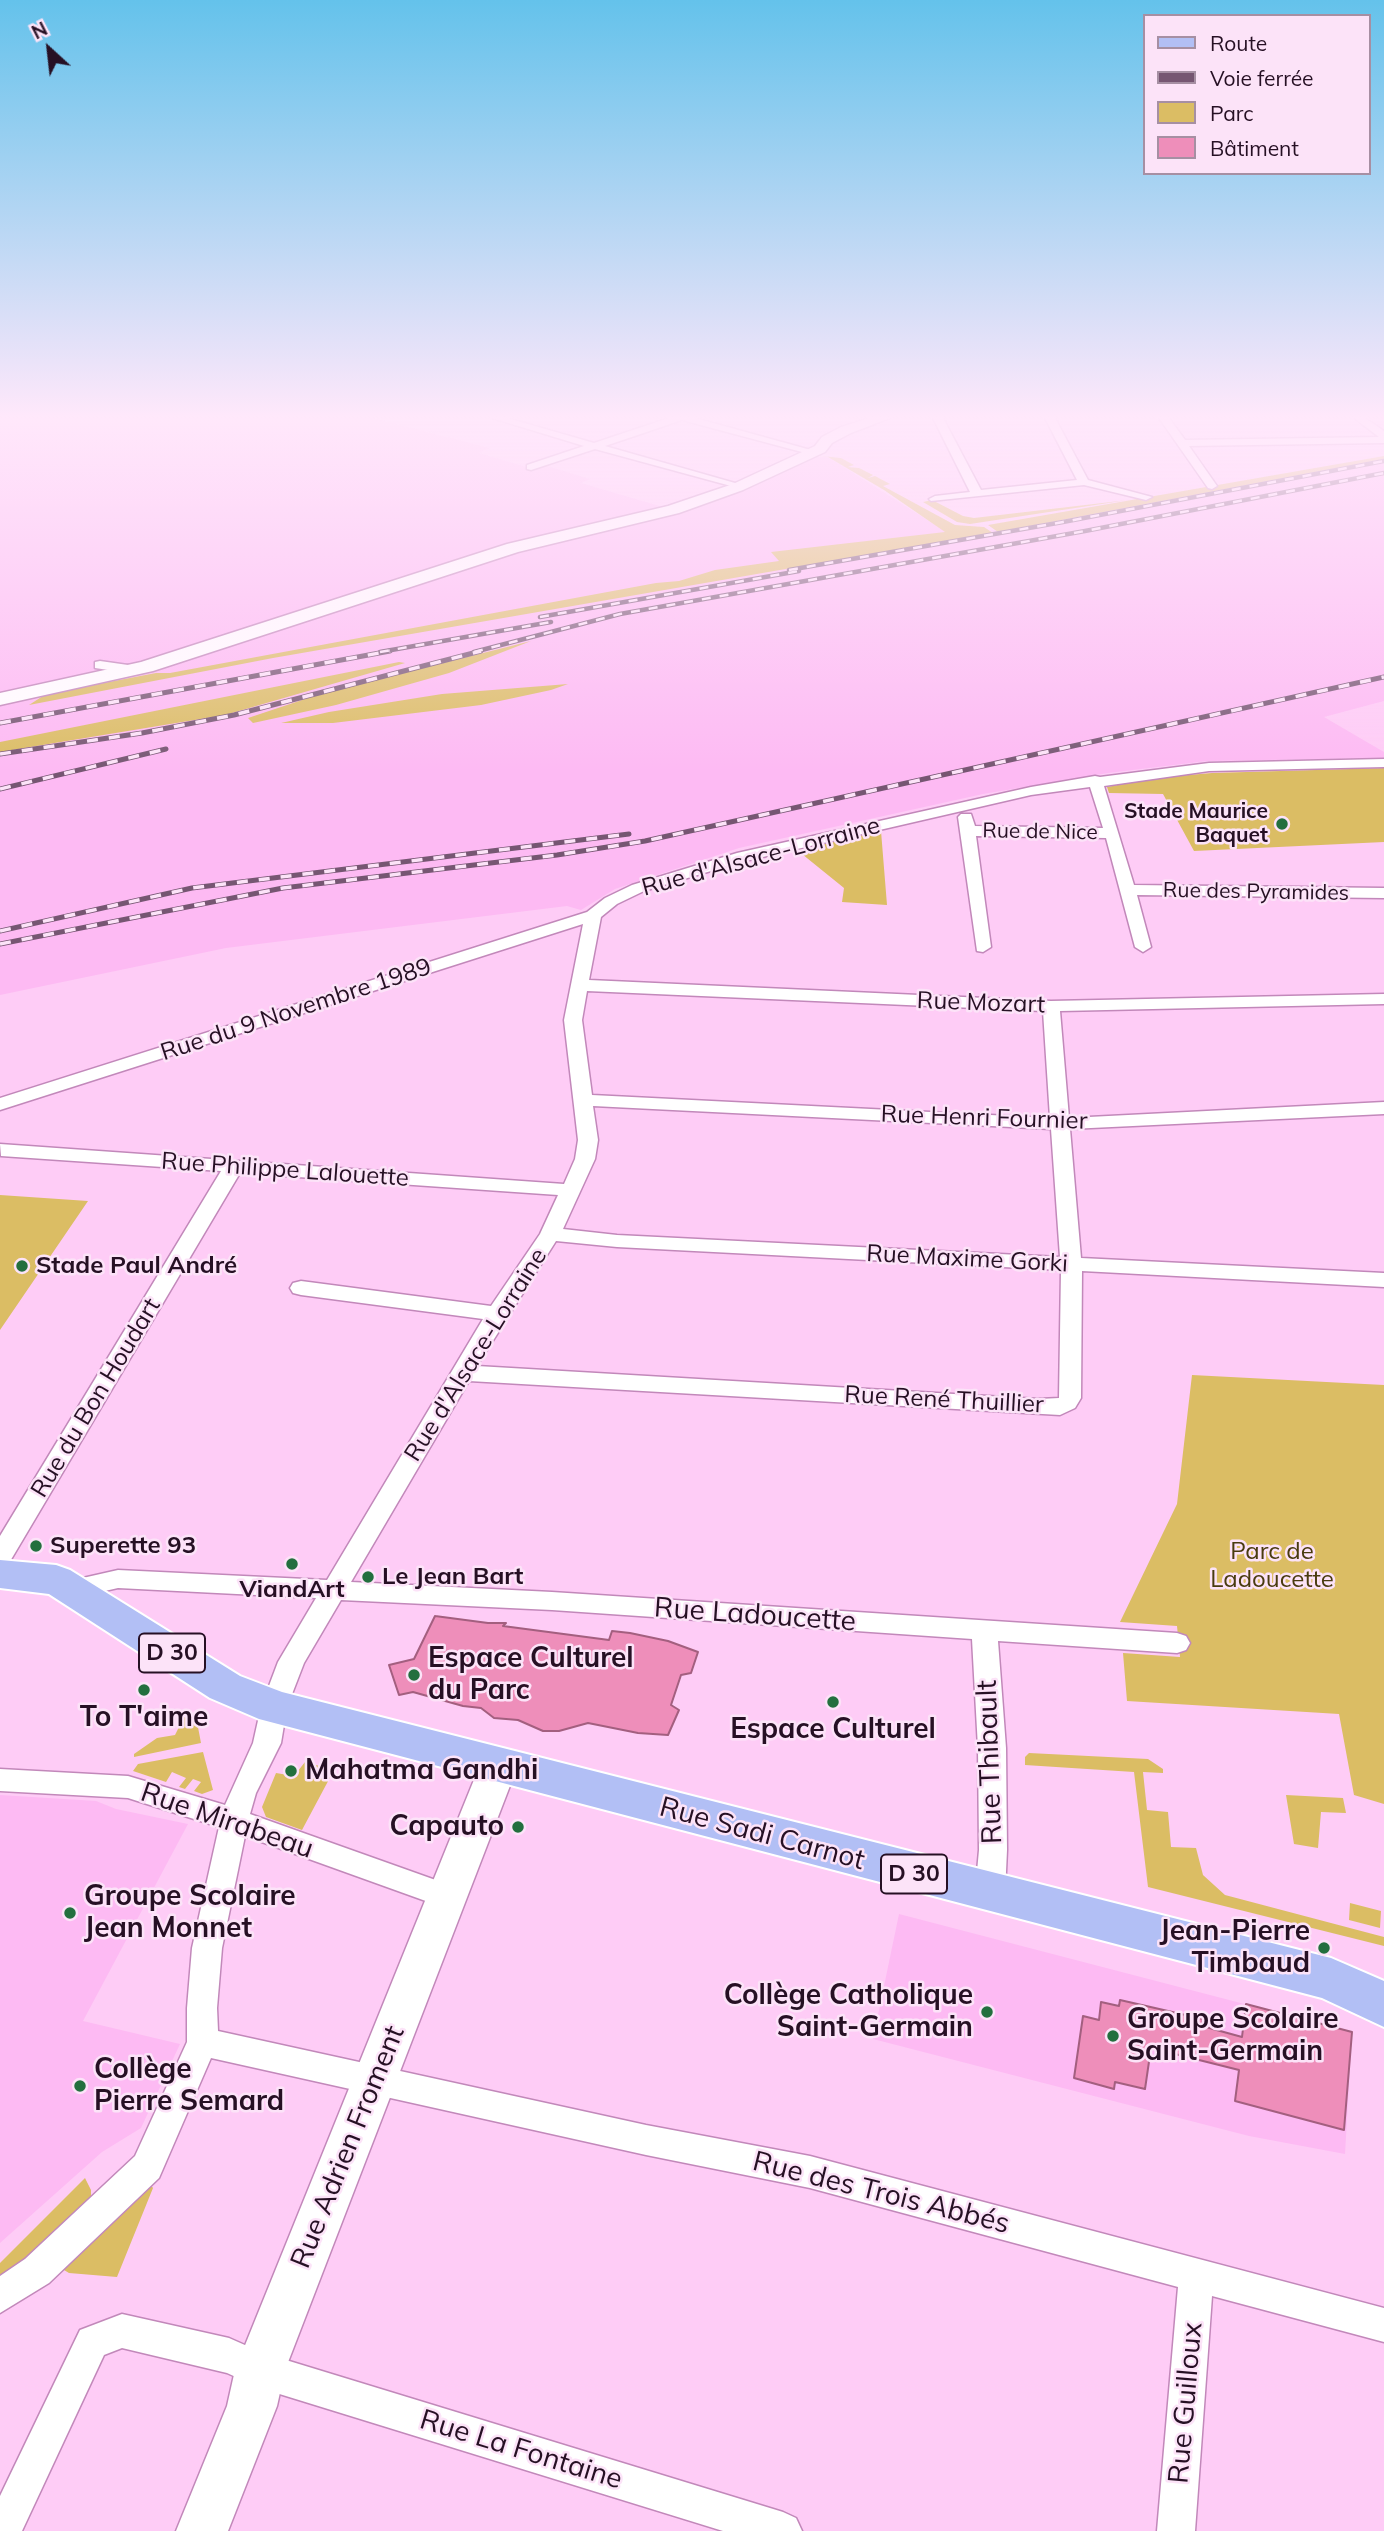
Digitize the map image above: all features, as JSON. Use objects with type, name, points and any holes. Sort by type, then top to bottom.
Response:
[{"type":"main road","name":"D 30","points":[[0,1574],[56,1580],[225,1687],[274,1707]]},
{"type":"main road","name":"Rue Sadi Carnot","points":[[274,1707],[1331,1979],[1384,2005]]},
{"type":"main road","name":"Rue Sadi Carnot","points":[[1331,1979],[1384,1978]]},
{"type":"street","points":[[4,695],[135,670],[198,652],[513,548],[562,536]]},
{"type":"street","points":[[100,666],[135,670]]},
{"type":"street","name":"Rue d'Alsace-Lorraine","points":[[204,2042],[202,2008],[207,1948],[234,1821],[242,1793],[267,1743],[274,1707],[297,1650],[497,1314],[550,1234],[588,1149],[573,1020],[593,915],[623,894],[688,872],[964,805],[1095,780],[1209,766],[1384,763]]},
{"type":"street","points":[[1095,780],[1143,947]]},
{"type":"street","points":[[964,805],[983,947]]},
{"type":"street","name":"Rue de Nice","points":[[968,831],[1112,833]]},
{"type":"street","name":"Rue des Pyramides","points":[[1128,890],[1384,893]]},
{"type":"street","name":"Rue du 9 Novembre 1989","points":[[0,1104],[593,915]]},
{"type":"street","name":"Rue Mozart","points":[[579,985],[1051,1006],[1384,999]]},
{"type":"street","name":"Rue René Thuillier","points":[[464,1373],[1060,1407],[1067,1403],[1070,1398],[1072,1274],[1069,1264],[1051,1006]]},
{"type":"street","name":"Rue Henri Fournier","points":[[583,1100],[1059,1125],[1384,1108]]},
{"type":"street","name":"Rue Philippe Lalouette","points":[[1,1150],[570,1190]]},
{"type":"street","name":"Rue du Bon Houdart","points":[[0,1558],[234,1166]]},
{"type":"street","name":"Rue Maxime Gorki","points":[[550,1234],[617,1241],[1384,1280]]},
{"type":"street","points":[[301,1288],[497,1314]]},
{"type":"street","name":"Rue Ladoucette","points":[[74,1589],[118,1579],[552,1601],[1177,1643]]},
{"type":"street","name":"Rue Thibault","points":[[984,1632],[992,1748],[993,1850],[990,1893]]},
{"type":"street","name":"Rue Adrien Froment","points":[[202,2531],[252,2406],[260,2370],[499,1765]]},
{"type":"street","name":"Rue Mirabeau","points":[[0,1780],[128,1787],[208,1811],[447,1898]]},
{"type":"street","points":[[0,2296],[37,2271],[147,2167],[204,2042]]},
{"type":"street","name":"Rue des Trois Abbés","points":[[204,2042],[646,2140],[810,2172],[1384,2325]]},
{"type":"street","name":"Rue Guilloux","points":[[1176,2531],[1196,2275]]},
{"type":"street","name":"Rue La Fontaine","points":[[3,2531],[92,2342],[122,2331],[229,2356],[260,2370],[783,2531]]},
{"type":"shaded area","points":[[0,536],[1384,536],[1384,701],[1324,717],[1384,752],[1384,758],[1207,761],[1108,773],[983,794],[739,848],[615,889],[581,910],[567,906],[226,948],[0,995]]},
{"type":"shaded area","points":[[0,1795],[96,1801],[116,1809],[188,1824],[83,2021],[180,2044],[141,2128],[102,2152],[0,2243]]},
{"type":"shaded area","name":"Groupe Scolaire Saint-Germain","points":[[899,1914],[1352,2032],[1345,2154],[1249,2136],[873,2039]]},
{"type":"green space","points":[[909,536],[975,536],[273,658],[29,705],[46,694],[679,581],[715,570],[779,561],[771,552]]},
{"type":"green space","points":[[531,641],[449,673],[336,705],[253,723],[248,718],[323,693]]},
{"type":"green space","points":[[399,662],[405,663],[225,715],[0,752],[0,742]]},
{"type":"green space","points":[[568,684],[481,705],[333,723],[281,723],[329,712],[442,694]]},
{"type":"green space","name":"Stade Maurice Baquet","points":[[1384,768],[1384,842],[1194,851],[1163,794],[1109,793],[1107,787],[1154,778],[1212,773]]},
{"type":"green space","points":[[881,831],[887,905],[842,902],[844,888],[797,850]]},
{"type":"green space","name":"Stade Paul André","points":[[0,1195],[88,1201],[0,1330]]},
{"type":"green space","name":"Parc de Ladoucette","points":[[1192,1375],[1384,1385],[1384,1804],[1354,1795],[1339,1714],[1127,1701],[1123,1653],[1180,1657],[1177,1626],[1120,1622],[1177,1504]]},
{"type":"green space","points":[[184,1717],[197,1722],[201,1743],[134,1757],[134,1754],[157,1738],[175,1735]]},
{"type":"green space","points":[[203,1752],[213,1790],[202,1794],[194,1791],[201,1782],[193,1779],[185,1789],[179,1787],[186,1778],[172,1772],[166,1782],[133,1771],[138,1764]]},
{"type":"green space","points":[[1029,1753],[1148,1759],[1163,1769],[1163,1773],[1143,1772],[1147,1810],[1168,1812],[1171,1847],[1196,1848],[1203,1875],[1225,1895],[1384,1937],[1384,1946],[1148,1887],[1134,1772],[1025,1765],[1025,1757]]},
{"type":"green space","points":[[305,1762],[334,1770],[302,1830],[266,1817],[262,1807],[276,1773],[294,1776]]},
{"type":"green space","points":[[1286,1795],[1343,1798],[1346,1813],[1321,1812],[1318,1848],[1294,1844]]},
{"type":"green space","points":[[1350,1903],[1381,1911],[1380,1928],[1349,1920]]},
{"type":"green space","points":[[85,2178],[91,2190],[91,2200],[13,2277],[0,2274],[0,2263]]},
{"type":"green space","points":[[148,2181],[153,2188],[117,2277],[69,2273],[64,2270],[57,2262]]},
{"type":"building","name":"Espace Culturel du Parc","points":[[435,1616],[506,1623],[503,1626],[609,1640],[612,1631],[630,1633],[668,1641],[698,1652],[691,1673],[681,1675],[671,1705],[679,1710],[668,1735],[638,1733],[588,1723],[559,1731],[543,1731],[518,1720],[494,1718],[481,1708],[463,1706],[413,1692],[399,1695],[389,1665],[414,1659]]},
{"type":"building","points":[[1120,2000],[1203,2019],[1202,2026],[1242,2037],[1246,2004],[1352,2032],[1344,2130],[1235,2101],[1239,2070],[1151,2048],[1145,2089],[1115,2082],[1114,2089],[1074,2078],[1083,2016],[1099,2020],[1101,2002],[1119,2006]]},
{"type":"railway","points":[[789,570],[982,536]]},
{"type":"railway","points":[[474,652],[620,614],[1056,536]]},
{"type":"railway","points":[[540,617],[799,571]]},
{"type":"railway","points":[[380,652],[551,622]]},
{"type":"railway","points":[[0,723],[390,651]]},
{"type":"railway","points":[[0,754],[142,733],[234,715],[481,651]]},
{"type":"railway","points":[[0,944],[283,888],[557,855],[645,841],[1384,677]]},
{"type":"railway","points":[[0,789],[166,749]]},
{"type":"railway","points":[[0,931],[192,888],[629,834]]},
{"type":"place","name":"Stade Maurice Baquet","points":[[1282,824]]},
{"type":"place","name":"Stade Paul André","points":[[22,1266]]},
{"type":"place","name":"Superette 93","points":[[36,1546]]},
{"type":"place","name":"ViandArt","points":[[292,1564]]},
{"type":"place","name":"Le Jean Bart","points":[[368,1577]]},
{"type":"place","name":"Espace Culturel du Parc","points":[[414,1675]]},
{"type":"place","name":"To T'aime","points":[[144,1690]]},
{"type":"place","name":"Espace Culturel","points":[[833,1702]]},
{"type":"place","name":"Mahatma Gandhi","points":[[291,1771]]},
{"type":"place","name":"Capauto","points":[[518,1827]]},
{"type":"place","name":"Groupe Scolaire Jean Monnet","points":[[70,1913]]},
{"type":"place","name":"Jean-Pierre Timbaud","points":[[1324,1948]]},
{"type":"place","name":"Collège Catholique Saint-Germain","points":[[987,2012]]},
{"type":"place","name":"Groupe Scolaire Saint-Germain","points":[[1113,2036]]},
{"type":"place","name":"Collège Pierre Semard","points":[[80,2086]]}]
